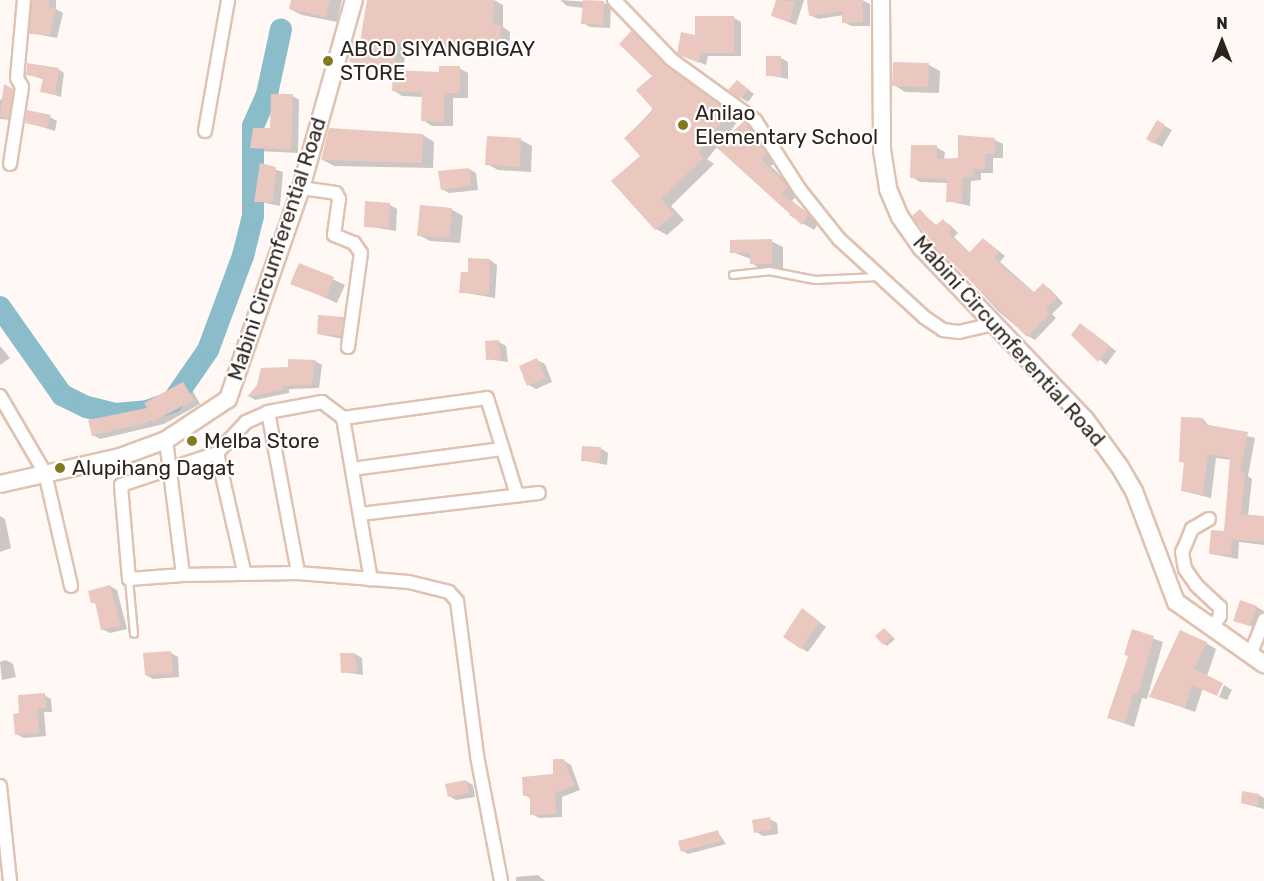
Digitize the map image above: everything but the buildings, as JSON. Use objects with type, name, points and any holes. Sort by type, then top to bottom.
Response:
[{"type":"main road","name":"Mabini Circumferential Road","points":[[0,484],[120,457],[166,440],[228,399],[247,353],[301,188],[354,0]]},
{"type":"main road","name":"Mabini Circumferential Road","points":[[881,0],[882,150],[888,189],[900,217],[922,248],[1085,419],[1120,467],[1134,491],[1176,602],[1257,660]]},
{"type":"street","points":[[10,164],[22,87],[17,78],[24,0]]},
{"type":"street","points":[[205,131],[228,0]]},
{"type":"street","points":[[614,0],[672,60],[755,120],[800,190],[839,239],[878,278],[943,330],[959,332],[994,324]]},
{"type":"street","points":[[301,188],[336,193],[339,199],[334,235],[354,243],[361,253],[348,347]]},
{"type":"street","points":[[0,396],[45,473],[71,586]]},
{"type":"street","points":[[343,418],[488,398],[517,495]]},
{"type":"street","points":[[371,580],[343,418],[322,402],[268,412],[246,422],[217,453],[121,485],[129,579],[244,572],[298,573],[371,580],[410,582],[449,592],[457,601],[477,756],[501,881]]},
{"type":"street","points":[[268,412],[298,573]]},
{"type":"street","points":[[166,440],[183,575]]},
{"type":"street","points":[[352,469],[502,449]]},
{"type":"street","points":[[217,453],[244,572]]},
{"type":"street","points":[[360,514],[539,492]]},
{"type":"street","points":[[1209,519],[1192,529],[1182,552],[1185,569],[1196,585],[1220,607],[1220,616],[1212,628]]},
{"type":"street","points":[[1257,660],[1264,620]]},
{"type":"street","points":[[0,786],[10,881]]},
{"type":"lane","points":[[733,275],[769,271],[815,280],[878,278]]},
{"type":"lane","points":[[129,579],[134,634]]},
{"type":"waterway","points":[[0,307],[62,395],[87,407],[115,414],[147,411],[172,402],[208,350],[243,256],[253,216],[253,126],[267,94],[281,29]]},
{"type":"place","name":"ABCD SIYANGBIGAY STORE","points":[[328,61]]},
{"type":"place","name":"Anilao Elementary School","points":[[683,125]]},
{"type":"place","name":"Melba Store","points":[[192,441]]},
{"type":"place","name":"Alupihang Dagat","points":[[60,468]]}]
